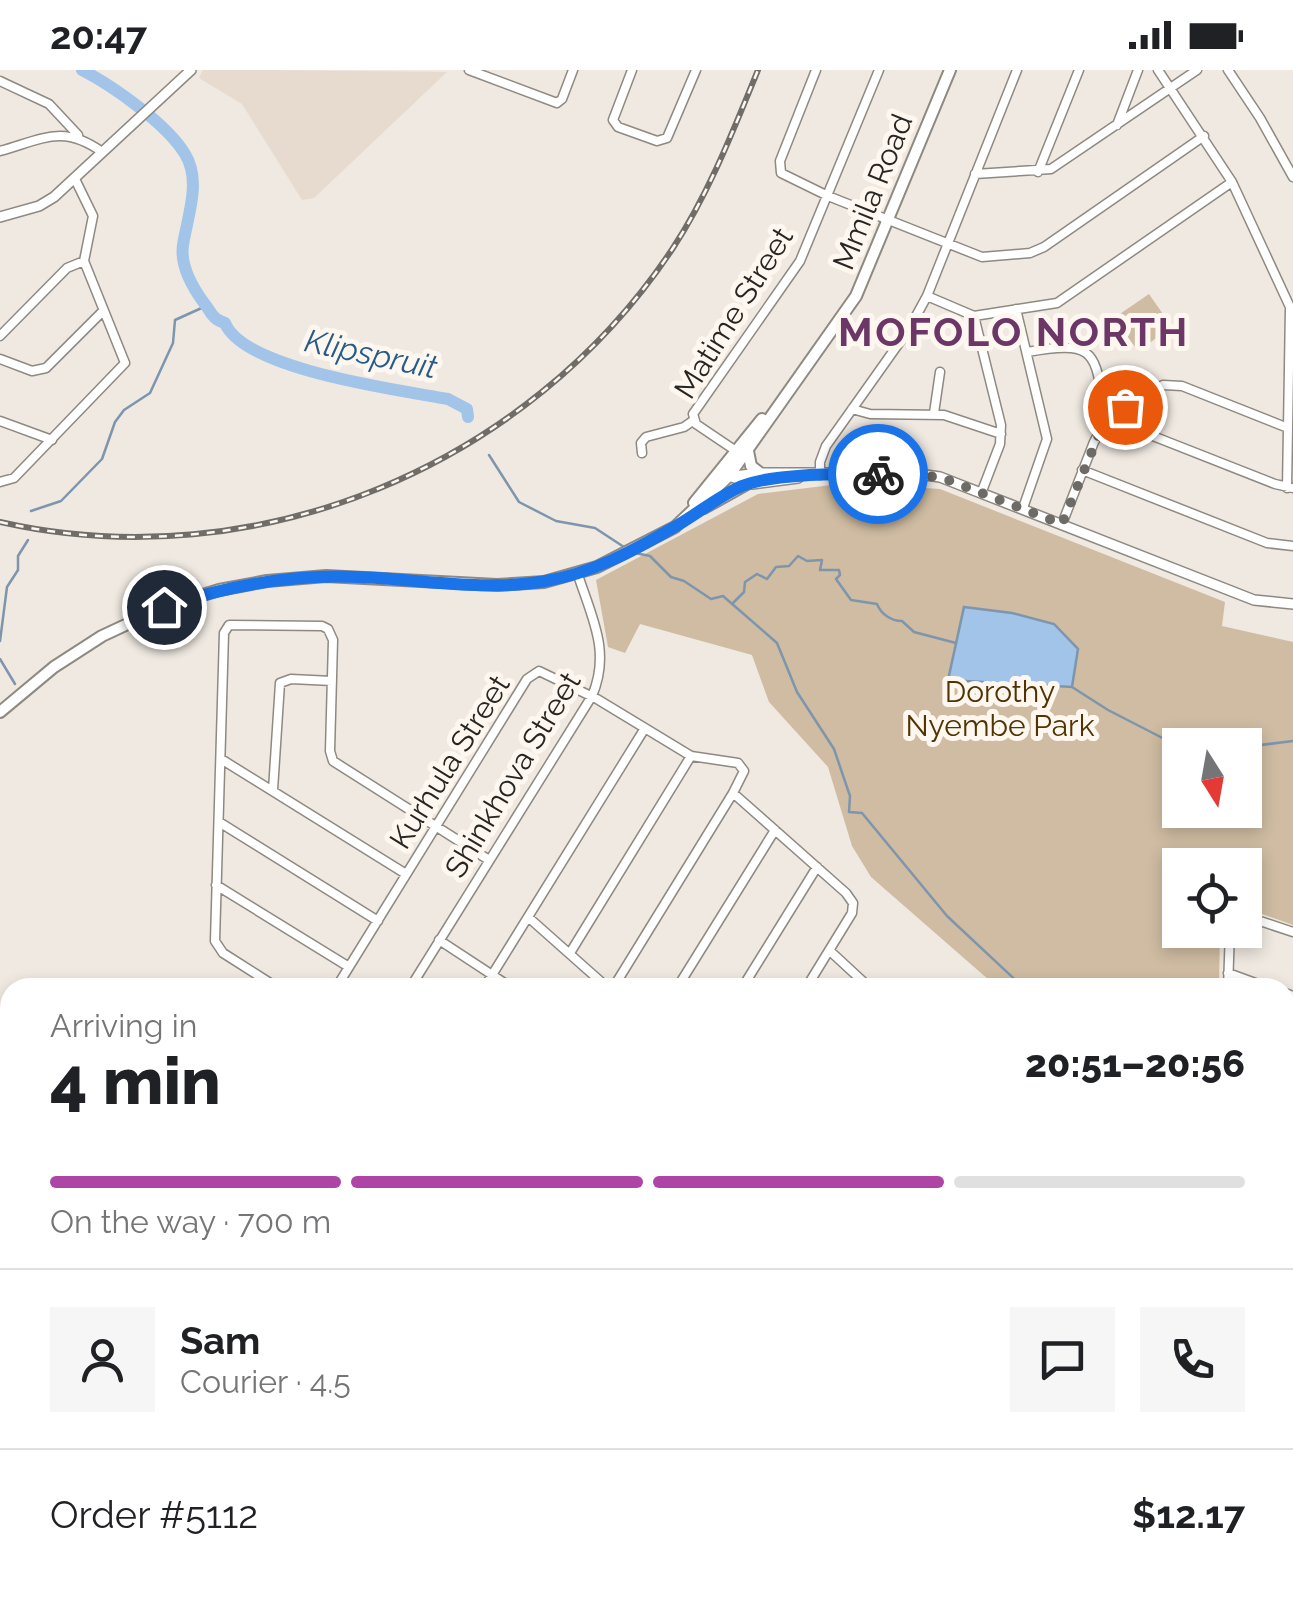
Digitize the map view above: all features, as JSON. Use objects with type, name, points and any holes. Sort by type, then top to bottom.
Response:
[{"type":"main road","name":"Mmila Road","points":[[691,510],[728,470],[856,296],[947,70]]},
{"type":"main road","points":[[742,450],[751,466],[760,472]]},
{"type":"main road","points":[[0,712],[54,667],[102,636],[164,607],[219,590],[312,577],[497,585],[544,582],[578,575],[609,562],[660,534],[691,510],[747,484]]},
{"type":"street","points":[[469,70],[556,103],[562,99],[574,70]]},
{"type":"street","points":[[509,83],[514,70]]},
{"type":"street","points":[[632,70],[613,116],[614,124],[652,141],[664,140],[696,70]]},
{"type":"street","points":[[816,70],[780,161],[784,175],[988,258],[1037,250],[1204,136]]},
{"type":"street","name":"Matime Street","points":[[742,450],[694,420],[696,409],[800,261],[879,70]]},
{"type":"street","points":[[820,475],[823,453],[909,329],[927,296],[1016,70]]},
{"type":"street","points":[[1038,172],[1079,70]]},
{"type":"street","points":[[1117,126],[1138,70]]},
{"type":"street","points":[[1107,418],[1290,488],[1290,299],[1232,182],[1158,70]]},
{"type":"street","points":[[975,174],[1038,172],[1056,167],[1197,70]]},
{"type":"street","points":[[1228,70],[1293,177]]},
{"type":"street","points":[[0,217],[46,202],[187,74]]},
{"type":"street","points":[[2,84],[49,104],[78,136],[102,152]]},
{"type":"street","points":[[0,151],[50,136],[78,136]]},
{"type":"street","points":[[0,482],[14,478],[126,362],[84,261],[92,216],[74,179]]},
{"type":"street","points":[[927,296],[974,316],[1062,300],[1232,182]]},
{"type":"street","points":[[0,336],[67,268],[84,261]]},
{"type":"street","points":[[1016,309],[1046,439],[1023,508]]},
{"type":"street","points":[[0,359],[32,371],[46,368],[104,311]]},
{"type":"street","points":[[974,316],[1002,434],[982,491]]},
{"type":"street","points":[[1027,352],[1064,345],[1086,351],[1095,364],[1107,418]]},
{"type":"street","points":[[934,413],[940,372]]},
{"type":"street","points":[[1062,524],[1107,418],[1152,390],[1172,384],[1288,428]]},
{"type":"street","points":[[852,410],[870,414],[934,413],[1002,434]]},
{"type":"street","points":[[642,454],[641,443],[646,436],[684,427],[694,420]]},
{"type":"street","points":[[0,421],[52,440]]},
{"type":"street","points":[[728,470],[747,484],[820,475]]},
{"type":"street","points":[[728,470],[927,475],[982,491],[1254,600],[1293,604]]},
{"type":"street","points":[[1082,470],[1267,542],[1293,546]]},
{"type":"street","name":"Shinkhova Street","points":[[416,978],[592,696],[602,668],[601,652],[578,575]]},
{"type":"street","points":[[263,978],[216,946],[226,628],[242,623],[328,629],[332,635],[333,761],[489,860]]},
{"type":"street","name":"Kurhula Street","points":[[342,978],[530,676],[544,672],[691,756],[741,765],[744,775],[734,793]]},
{"type":"street","points":[[273,790],[280,683],[291,678],[332,681]]},
{"type":"street","points":[[490,978],[644,728]]},
{"type":"street","points":[[570,953],[691,756]]},
{"type":"street","points":[[221,759],[406,874]]},
{"type":"street","points":[[616,978],[734,793],[846,893],[852,903],[852,913],[812,978]]},
{"type":"street","points":[[219,822],[378,920]]},
{"type":"street","points":[[683,978],[776,830]]},
{"type":"street","points":[[748,978],[817,868]]},
{"type":"street","points":[[216,885],[349,967]]},
{"type":"street","points":[[528,917],[599,978]]},
{"type":"street","points":[[1262,922],[1293,932]]},
{"type":"street","points":[[439,940],[499,978]]},
{"type":"street","points":[[1228,978],[1229,948]]},
{"type":"street","points":[[830,951],[859,978]]},
{"type":"street","points":[[1228,973],[1242,978]]},
{"type":"shaded area","points":[[203,70],[447,72],[314,198],[302,200],[242,104],[199,78]]},
{"type":"green space","points":[[1149,294],[1172,327],[1138,351],[1114,318]]},
{"type":"green space","name":"Dorothy Nyembe Park","points":[[848,483],[940,489],[1225,602],[1222,626],[1293,642],[1293,925],[1262,914],[1262,848],[1162,848],[1162,948],[1220,948],[1219,978],[987,978],[871,877],[852,846],[828,767],[769,702],[752,655],[640,624],[625,653],[608,647],[596,580],[758,494]]},
{"type":"water","points":[[964,607],[1012,613],[1054,624],[1078,649],[1072,687],[948,680]]},
{"type":"waterway","name":"Klipspruit","points":[[82,70],[138,107],[166,130],[185,154],[193,188],[183,245],[185,268],[213,315],[238,339],[291,365],[448,399],[467,409],[468,417]]},
{"type":"waterway","points":[[31,511],[61,501],[102,459],[115,422],[124,410],[150,393],[173,343],[175,320],[206,306]]},
{"type":"waterway","points":[[489,455],[519,502],[556,521],[595,528],[624,547]]},
{"type":"waterway","points":[[0,641],[7,587],[18,570],[18,556],[28,540]]},
{"type":"waterway","points":[[635,553],[650,556],[671,577],[711,599],[723,596],[777,643],[797,692],[834,749],[850,796],[849,812],[862,813],[947,916],[1013,978]]},
{"type":"waterway","points":[[732,604],[744,592],[745,582],[757,574],[767,579],[776,567],[789,566],[798,556],[807,561],[822,560],[820,570],[839,570],[836,579],[851,600],[877,604],[887,616],[902,621],[914,632],[956,643]]},
{"type":"waterway","points":[[0,659],[15,684]]},
{"type":"waterway","points":[[1072,687],[1162,738]]},
{"type":"waterway","points":[[1262,745],[1293,741]]},
{"type":"railway","points":[[0,522],[97,536],[193,534],[288,518],[379,488],[465,446],[543,391],[613,325],[673,248],[698,206],[758,70]]},
{"type":"way so far","points":[[878,474],[940,477],[1062,524],[1102,427],[1107,418],[1125,407]]},
{"type":"district","name":"MOFOLO NORTH","points":[[1014,332]]},
{"type":"route","points":[[164,607],[219,590],[290,578],[358,577],[497,585],[544,582],[578,575],[609,562],[747,484],[820,475],[878,474]]}]
